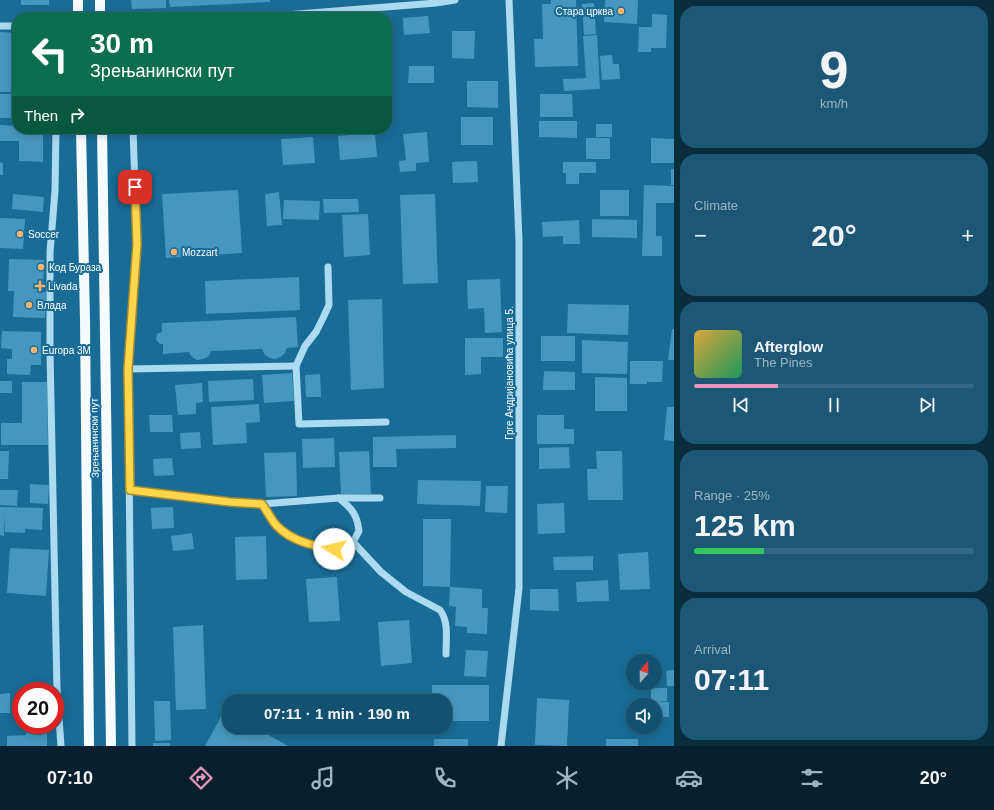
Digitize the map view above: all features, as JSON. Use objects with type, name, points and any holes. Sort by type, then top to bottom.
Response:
[{"type":"main road","points":[[78,0],[78,12]]},
{"type":"main road","points":[[100,0],[100,12]]},
{"type":"main road","name":"Зрењанински пут","points":[[81,134],[89,746]]},
{"type":"main road","name":"Зрењанински пут","points":[[102,134],[111,746]]},
{"type":"street","points":[[323,12],[436,3],[454,0]]},
{"type":"street","name":"Грге Андријановића улица 5.","points":[[501,746],[519,588],[519,241],[509,0]]},
{"type":"street","points":[[0,26],[12,26]]},
{"type":"street","points":[[56,134],[50,252],[50,352],[57,690],[61,746]]},
{"type":"street","points":[[132,746],[128,369],[137,244],[134,134]]},
{"type":"street","points":[[328,267],[329,305],[316,332],[305,346],[296,366],[299,424],[386,422]]},
{"type":"street","points":[[128,369],[296,366]]},
{"type":"street","points":[[130,490],[230,502],[262,504],[339,498],[380,498]]},
{"type":"street","points":[[262,504],[276,525],[288,535],[300,541],[334,549],[345,547],[353,542],[359,531],[356,515],[351,508],[339,498]]},
{"type":"street","points":[[353,542],[381,572],[406,592],[440,610],[444,615],[446,624],[446,654]]},
{"type":"building","points":[[21,0],[49,0],[49,5],[21,5]]},
{"type":"building","points":[[131,0],[166,0],[166,8],[132,9]]},
{"type":"building","points":[[169,0],[270,0],[270,2],[170,7]]},
{"type":"building","points":[[551,0],[576,0],[578,66],[535,67],[534,39],[543,39],[542,4],[551,4]]},
{"type":"building","name":"Стара црква","points":[[605,0],[638,0],[637,24],[604,22]]},
{"type":"building","points":[[594,3],[596,34],[584,35],[582,4]]},
{"type":"building","points":[[652,14],[667,15],[666,48],[651,48],[651,52],[638,52],[639,27],[652,27]]},
{"type":"building","points":[[428,16],[430,33],[404,35],[403,18]]},
{"type":"building","points":[[452,31],[475,31],[474,59],[452,58]]},
{"type":"building","points":[[0,32],[12,33],[12,92],[0,92]]},
{"type":"building","points":[[597,35],[600,89],[564,91],[563,79],[586,78],[583,36]]},
{"type":"building","points":[[612,55],[613,64],[619,64],[620,79],[602,80],[600,56]]},
{"type":"building","points":[[409,66],[434,66],[434,83],[408,83]]},
{"type":"building","points":[[467,81],[498,81],[498,108],[467,107]]},
{"type":"building","points":[[0,94],[12,94],[12,118],[0,118]]},
{"type":"building","points":[[540,94],[572,94],[573,117],[540,117]]},
{"type":"building","points":[[461,117],[493,117],[493,145],[461,145]]},
{"type":"building","points":[[539,121],[577,121],[577,138],[539,137]]},
{"type":"building","points":[[596,124],[612,124],[612,137],[596,137]]},
{"type":"building","points":[[0,125],[12,126],[12,134],[43,134],[43,162],[19,161],[19,141],[0,141]]},
{"type":"building","points":[[427,132],[429,162],[416,163],[416,171],[400,172],[399,161],[406,160],[403,134]]},
{"type":"building","points":[[375,134],[377,157],[340,160],[338,136]]},
{"type":"building","points":[[313,137],[315,163],[283,165],[281,139]]},
{"type":"building","points":[[586,138],[610,138],[610,159],[586,159]]},
{"type":"building","points":[[651,138],[674,139],[674,163],[651,163]]},
{"type":"building","points":[[477,161],[478,182],[453,183],[452,162]]},
{"type":"building","points":[[0,162],[3,163],[3,175],[0,175]]},
{"type":"building","points":[[563,162],[596,162],[596,173],[579,173],[579,184],[566,184],[566,173],[563,173]]},
{"type":"building","points":[[671,169],[674,169],[674,185],[671,185]]},
{"type":"building","points":[[644,185],[674,186],[674,203],[656,203],[656,236],[662,236],[662,256],[642,256]]},
{"type":"building","points":[[238,190],[242,253],[166,258],[162,194]]},
{"type":"building","points":[[600,190],[629,190],[629,216],[600,216]]},
{"type":"building","points":[[279,192],[282,225],[267,226],[265,194]]},
{"type":"building","points":[[13,194],[44,197],[43,212],[12,209]]},
{"type":"building","points":[[435,194],[438,283],[403,284],[400,195]]},
{"type":"building","points":[[323,199],[358,199],[359,212],[324,213]]},
{"type":"building","points":[[284,200],[320,201],[319,220],[283,219]]},
{"type":"building","points":[[368,214],[370,255],[344,257],[342,215]]},
{"type":"building","points":[[0,218],[25,219],[23,249],[0,248]]},
{"type":"building","points":[[592,219],[637,220],[637,238],[592,237]]},
{"type":"building","points":[[579,220],[580,244],[563,244],[563,236],[543,237],[542,222]]},
{"type":"building","points":[[9,259],[44,260],[43,292],[46,292],[45,318],[13,317],[14,291],[8,291]]},
{"type":"building","points":[[299,277],[300,310],[206,314],[205,281]]},
{"type":"building","points":[[500,279],[502,332],[485,333],[484,308],[468,309],[467,280]]},
{"type":"building","points":[[382,299],[384,388],[351,390],[348,300]]},
{"type":"building","points":[[568,304],[629,305],[628,335],[567,333]]},
{"type":"building","points":[[296,317],[298,347],[287,348],[281,357],[275,359],[265,355],[262,349],[211,351],[208,357],[197,360],[192,357],[189,352],[163,354],[163,344],[160,344],[156,340],[157,334],[162,332],[162,323]]},
{"type":"building","points":[[672,329],[674,329],[674,360],[668,360]]},
{"type":"building","points":[[2,331],[41,332],[41,365],[31,365],[30,375],[7,374],[7,359],[12,359],[12,349],[1,348]]},
{"type":"building","points":[[541,336],[575,336],[575,361],[541,361]]},
{"type":"building","points":[[465,338],[503,338],[503,357],[481,357],[481,374],[465,375]]},
{"type":"building","points":[[582,340],[628,342],[627,374],[582,373]]},
{"type":"building","points":[[630,361],[663,361],[662,382],[630,384]]},
{"type":"building","points":[[544,371],[575,372],[575,390],[543,390]]},
{"type":"building","points":[[292,373],[294,401],[264,403],[262,375]]},
{"type":"building","points":[[320,374],[321,397],[306,397],[305,375]]},
{"type":"building","points":[[595,377],[627,378],[627,411],[595,411]]},
{"type":"building","points":[[253,379],[254,400],[209,402],[208,381]]},
{"type":"building","points":[[0,381],[12,381],[12,393],[0,393]]},
{"type":"building","points":[[22,382],[47,382],[48,445],[1,445],[1,423],[22,423]]},
{"type":"building","points":[[202,383],[203,402],[196,403],[196,414],[178,415],[175,385]]},
{"type":"building","points":[[259,404],[260,422],[246,423],[247,443],[213,445],[211,407]]},
{"type":"building","points":[[667,407],[674,407],[674,441],[664,440]]},
{"type":"building","points":[[149,415],[172,415],[173,432],[150,432]]},
{"type":"building","points":[[537,415],[564,415],[564,429],[574,429],[574,444],[537,444]]},
{"type":"building","points":[[200,432],[201,448],[181,449],[180,433]]},
{"type":"building","points":[[456,435],[456,448],[396,449],[397,467],[373,467],[373,437]]},
{"type":"building","points":[[334,438],[335,467],[303,468],[302,439]]},
{"type":"building","points":[[569,447],[570,468],[539,469],[539,448]]},
{"type":"building","points":[[0,451],[9,451],[8,479],[0,479]]},
{"type":"building","points":[[369,451],[371,494],[341,495],[339,452]]},
{"type":"building","points":[[596,451],[622,451],[623,500],[588,500],[587,469],[597,469]]},
{"type":"building","points":[[296,452],[297,496],[266,497],[264,453]]},
{"type":"building","points":[[172,458],[174,475],[154,476],[153,459]]},
{"type":"building","points":[[418,480],[481,481],[480,506],[417,504]]},
{"type":"building","points":[[30,484],[49,485],[48,504],[30,503]]},
{"type":"building","points":[[486,486],[508,486],[507,513],[485,512]]},
{"type":"building","points":[[0,490],[18,490],[17,506],[0,505]]},
{"type":"building","points":[[564,503],[565,533],[538,534],[537,504]]},
{"type":"building","points":[[0,507],[43,508],[42,530],[25,529],[25,533],[5,532],[5,515],[4,536],[0,535]]},
{"type":"building","points":[[173,507],[174,528],[152,529],[151,508]]},
{"type":"building","points":[[423,519],[451,519],[450,587],[423,586]]},
{"type":"building","points":[[192,533],[194,549],[173,551],[171,536]]},
{"type":"building","points":[[266,536],[267,579],[236,580],[235,537]]},
{"type":"building","points":[[10,548],[49,550],[46,596],[7,593]]},
{"type":"building","points":[[648,552],[650,589],[620,590],[618,554]]},
{"type":"building","points":[[593,556],[593,570],[554,570],[553,557]]},
{"type":"building","points":[[337,577],[340,621],[309,622],[306,579]]},
{"type":"building","points":[[608,580],[609,601],[577,602],[576,582]]},
{"type":"building","points":[[450,587],[482,589],[482,608],[488,608],[487,634],[467,633],[467,627],[455,626],[456,607],[449,606]]},
{"type":"building","points":[[530,589],[558,589],[559,611],[530,610]]},
{"type":"building","points":[[409,620],[412,663],[381,666],[378,622]]},
{"type":"building","points":[[203,625],[206,709],[176,710],[173,627]]},
{"type":"building","points":[[466,650],[488,651],[486,677],[464,676]]},
{"type":"building","points":[[674,670],[674,686],[667,686],[666,671]]},
{"type":"building","points":[[432,685],[489,685],[489,721],[452,721],[452,694],[432,694]]},
{"type":"building","points":[[662,688],[667,688],[667,701],[662,701],[662,698],[651,698],[651,690],[662,690]]},
{"type":"building","points":[[10,693],[10,713],[0,713],[0,694]]},
{"type":"building","points":[[537,698],[569,700],[567,746],[535,745]]},
{"type":"building","points":[[154,701],[170,701],[171,740],[155,741]]},
{"type":"building","points":[[662,701],[669,702],[669,717],[662,717]]},
{"type":"building","points":[[222,715],[222,734],[267,734],[288,746],[205,746]]},
{"type":"building","points":[[47,734],[47,746],[7,746],[7,736]]},
{"type":"building","points":[[434,739],[468,739],[468,746],[434,746]]},
{"type":"building","points":[[606,739],[638,739],[638,746],[606,746]]},
{"type":"building","points":[[153,743],[170,743],[170,746],[153,746]]},
{"type":"place","name":"Стара црква","points":[[621,11]]},
{"type":"place","name":"Soccer","points":[[20,234]]},
{"type":"place","name":"Mozzart","points":[[174,252]]},
{"type":"place","name":"Код Бураза","points":[[41,267]]},
{"type":"place","name":"Livada","points":[[40,286]]},
{"type":"place","name":"Влада","points":[[29,305]]},
{"type":"place","name":"Europa 3M","points":[[34,350]]},
{"type":"route","points":[[135,187],[137,244],[128,369],[130,490],[230,502],[262,504],[276,525],[288,535],[300,541],[334,549]]}]
